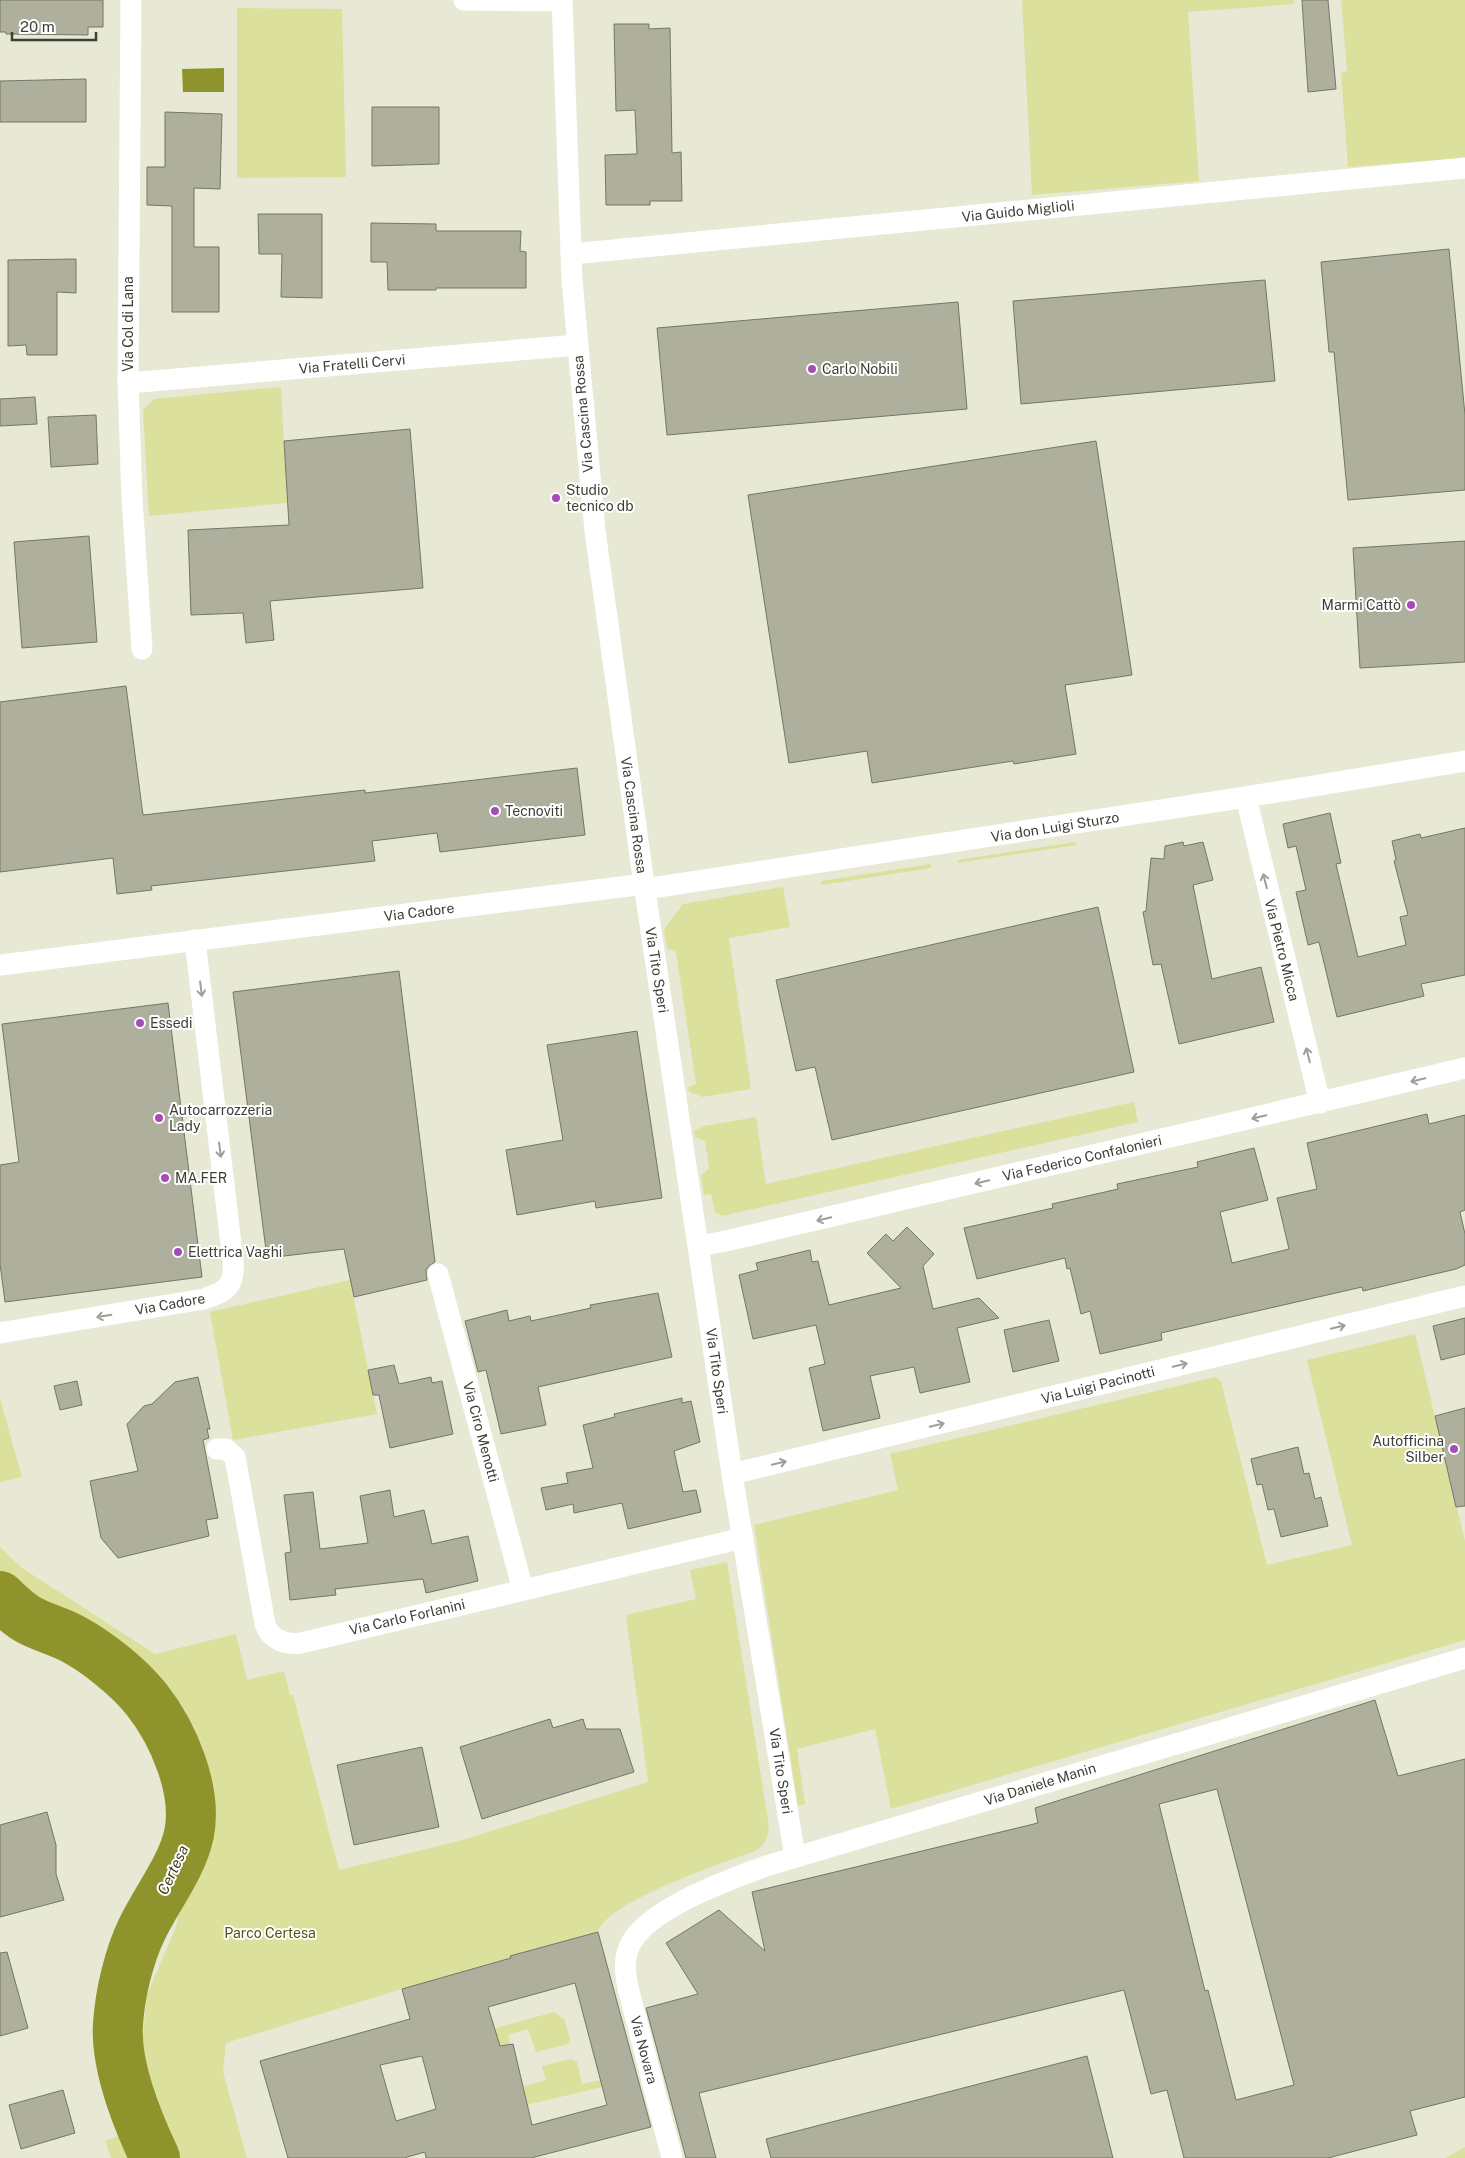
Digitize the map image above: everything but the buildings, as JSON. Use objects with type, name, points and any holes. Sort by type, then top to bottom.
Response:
[{"type":"street","name":"Via Col di Lana","points":[[131,0],[128,383],[132,498],[142,648]]},
{"type":"street","points":[[464,0],[562,1]]},
{"type":"street","name":"Via Cascina Rossa","points":[[562,1],[571,254],[577,345],[596,540],[644,886]]},
{"type":"street","name":"Via Guido Miglioli","points":[[571,254],[1465,168]]},
{"type":"street","name":"Via Fratelli Cervi","points":[[128,383],[577,345]]},
{"type":"street","name":"Via don Luigi Sturzo","points":[[644,886],[1246,797],[1465,760]]},
{"type":"street","name":"Via Pietro Micca","points":[[1246,797],[1320,1103]]},
{"type":"street","name":"Via Cadore","points":[[0,965],[644,886]]},
{"type":"street","name":"Via Tito Speri","points":[[644,886],[732,1474],[795,1857]]},
{"type":"street","name":"Via Cadore","points":[[3,1333],[204,1299],[225,1290],[232,1281],[234,1261],[195,940]]},
{"type":"street","name":"Via Federico Confalonieri","points":[[699,1246],[1465,1068]]},
{"type":"street","name":"Via Ciro Menotti","points":[[438,1274],[523,1590]]},
{"type":"street","name":"Via Luigi Pacinotti","points":[[732,1474],[1465,1296]]},
{"type":"street","name":"Via Carlo Forlanini","points":[[217,1449],[226,1449],[235,1457],[266,1624],[270,1634],[280,1641],[294,1644],[743,1538]]},
{"type":"street","name":"Via Daniele Manin","points":[[632,1942],[648,1924],[689,1899],[743,1875],[795,1857],[1465,1658]]},
{"type":"street","name":"Via Novara","points":[[632,1942],[625,1958],[627,1984],[672,2158]]},
{"type":"green space","points":[[1022,0],[1294,0],[1294,4],[1188,12],[1199,181],[1032,195]]},
{"type":"green space","points":[[1341,0],[1465,0],[1465,158],[1348,167],[1341,72],[1347,71]]},
{"type":"green space","points":[[237,8],[342,9],[346,177],[237,178]]},
{"type":"green space","points":[[281,387],[287,503],[149,516],[143,410],[154,399]]},
{"type":"green space","points":[[1075,842],[1076,845],[958,863],[958,860]]},
{"type":"green space","points":[[931,864],[931,868],[822,885],[821,881]]},
{"type":"green space","points":[[783,887],[790,927],[729,938],[751,1089],[703,1097],[689,1092],[688,1087],[696,1084],[676,952],[667,948],[664,929],[683,904]]},
{"type":"green space","points":[[1134,1102],[1138,1122],[722,1216],[715,1212],[711,1194],[704,1195],[701,1176],[709,1168],[705,1141],[695,1137],[694,1131],[704,1126],[756,1117],[766,1184]]},
{"type":"green space","points":[[350,1280],[377,1414],[233,1440],[210,1312]]},
{"type":"green space","points":[[1415,1334],[1465,1541],[1465,1640],[891,1809],[875,1729],[797,1749],[805,1804],[798,1806],[754,1525],[898,1490],[890,1454],[1215,1377],[1221,1381],[1267,1565],[1352,1545],[1307,1360]]},
{"type":"green space","points":[[0,1399],[22,1477],[0,1482]]},
{"type":"green space","name":"Parco Certesa","points":[[0,1547],[22,1568],[155,1654],[236,1634],[247,1680],[284,1671],[290,1695],[293,1695],[339,1870],[459,1841],[648,1782],[626,1615],[696,1599],[690,1570],[727,1562],[768,1820],[767,1838],[755,1851],[668,1884],[643,1896],[606,1920],[598,1932],[510,1956],[511,1958],[226,2043],[223,2072],[247,2158],[176,2158],[167,2139],[140,2062],[147,1995],[176,1927],[201,1830],[205,1804],[201,1776],[163,1710],[144,1686],[119,1660],[76,1627],[0,1577]]},
{"type":"green space","points":[[554,2012],[565,2020],[570,2040],[568,2044],[536,2052],[528,2029],[508,2035],[510,2044],[490,2050],[493,2029]]},
{"type":"green space","points":[[571,2059],[577,2062],[582,2084],[601,2080],[602,2087],[514,2108],[502,2097],[525,2092],[524,2086],[546,2080],[542,2066]]},
{"type":"green space","points":[[122,2134],[135,2158],[111,2158],[105,2141]]},
{"type":"green space","points":[[1465,2147],[1465,2158],[1445,2158]]},
{"type":"shaded area","points":[[224,68],[224,92],[183,92],[182,69]]},
{"type":"waterway","name":"Certesa","points":[[0,1596],[25,1618],[71,1638],[91,1650],[131,1682],[157,1713],[174,1745],[187,1781],[191,1817],[186,1846],[137,1940],[126,1975],[118,2024],[118,2040],[124,2075],[141,2127],[155,2158]]},
{"type":"place","name":"Carlo Nobili","points":[[812,369]]},
{"type":"place","name":"Studio tecnico db","points":[[556,498]]},
{"type":"place","name":"Marmi Cattò","points":[[1411,605]]},
{"type":"place","name":"Tecnoviti","points":[[495,811]]},
{"type":"place","name":"Essedi","points":[[140,1023]]},
{"type":"place","name":"Autocarrozzeria Lady","points":[[159,1118]]},
{"type":"place","name":"MA.FER","points":[[165,1178]]},
{"type":"place","name":"Elettrica Vaghi","points":[[178,1252]]},
{"type":"place","name":"Autofficina Silber","points":[[1454,1449]]}]
